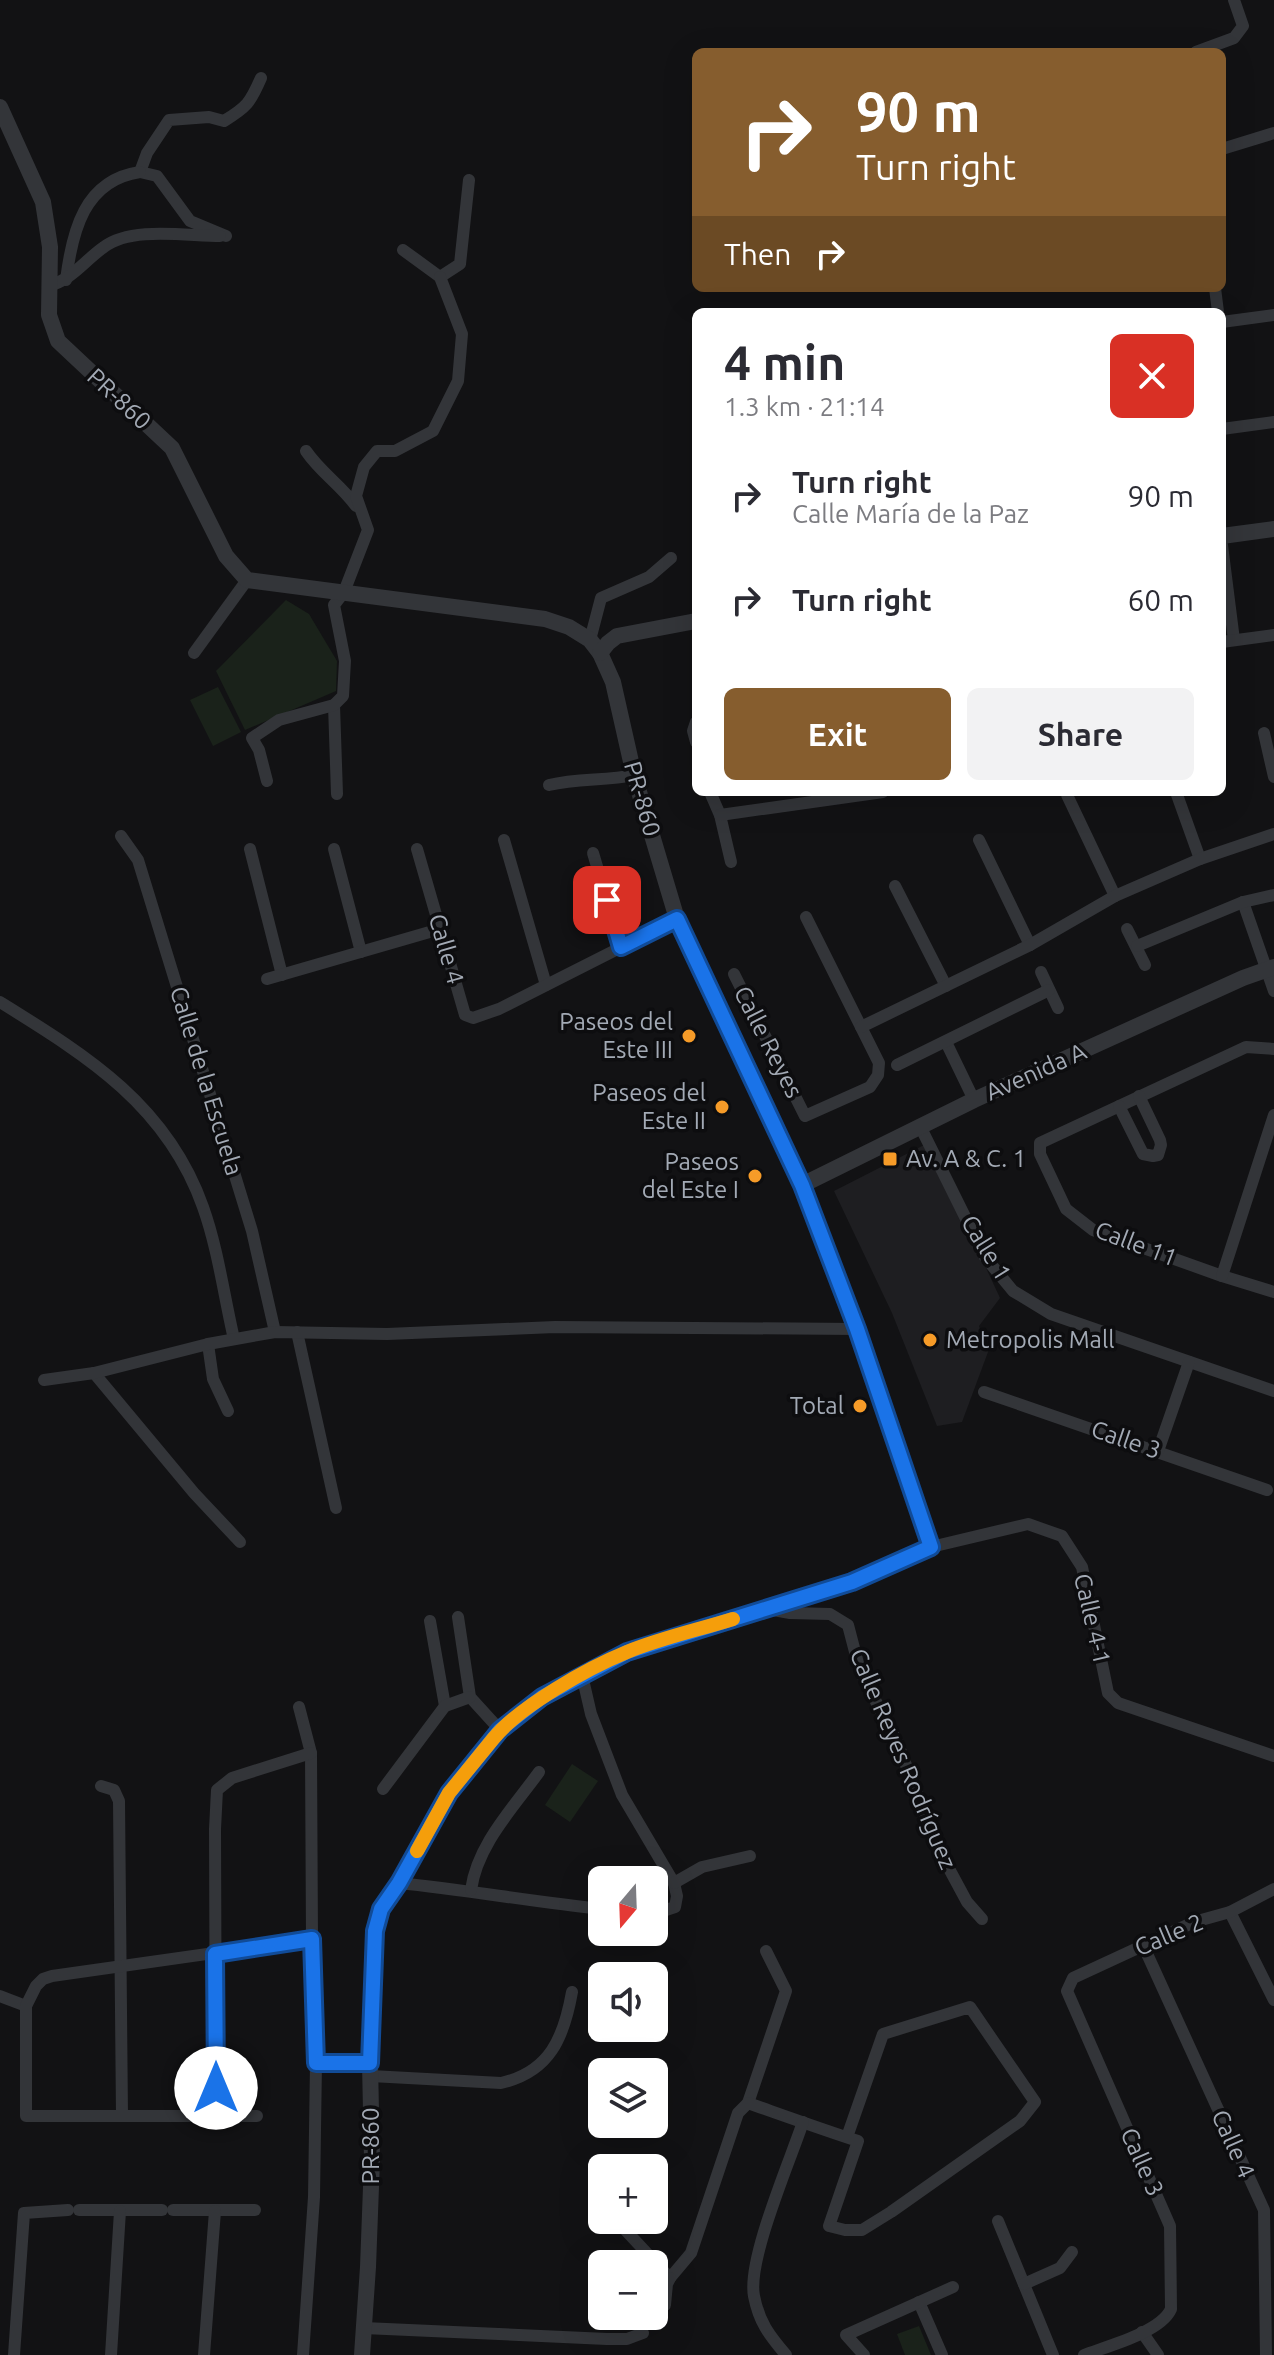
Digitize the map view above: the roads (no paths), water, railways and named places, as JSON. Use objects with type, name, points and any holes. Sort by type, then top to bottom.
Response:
[{"type":"street","points":[[1207,48],[1234,38],[1243,26],[1234,0]]},
{"type":"street","points":[[140,172],[147,153],[169,120],[209,117],[224,121],[243,109],[261,78]]},
{"type":"street","name":"PR-860","points":[[0,107],[43,202],[50,247],[49,315],[58,341],[172,448],[226,556],[247,580]]},
{"type":"street","points":[[1226,148],[1274,133]]},
{"type":"street","points":[[48,286],[66,280],[106,245],[132,234],[226,236],[190,221],[157,176],[140,172],[124,174],[104,186],[84,209],[73,231],[66,280]]},
{"type":"street","points":[[440,277],[460,264],[469,180]]},
{"type":"street","points":[[267,781],[259,750],[252,738],[279,720],[334,705],[343,696],[345,661],[334,605],[344,592],[368,530],[356,496],[364,467],[377,451],[395,451],[433,431],[458,381],[462,334],[440,277],[403,250]]},
{"type":"street","points":[[1226,321],[1274,315]]},
{"type":"street","points":[[1226,428],[1274,422]]},
{"type":"street","points":[[306,451],[317,468],[335,481],[362,515]]},
{"type":"street","points":[[1226,535],[1274,529]]},
{"type":"street","points":[[595,647],[601,598],[649,577],[671,558]]},
{"type":"street","points":[[194,653],[247,580],[545,619],[569,627],[595,647]]},
{"type":"street","points":[[1226,609],[1228,641],[1274,635]]},
{"type":"street","points":[[595,647],[617,636],[692,622]]},
{"type":"street","name":"PR-860","points":[[362,2355],[372,2160],[375,1931],[381,1909],[449,1793],[500,1730],[542,1697],[627,1652],[852,1582],[931,1547],[857,1329],[802,1185],[677,919],[634,775],[613,682],[595,647]]},
{"type":"street","points":[[334,705],[337,794]]},
{"type":"street","points":[[1264,733],[1274,777]]},
{"type":"street","points":[[549,785],[568,780],[615,779],[634,775]]},
{"type":"street","points":[[712,796],[720,815],[731,862]]},
{"type":"street","points":[[720,815],[855,796]]},
{"type":"street","points":[[1067,796],[1115,896]]},
{"type":"street","points":[[1177,796],[1200,859]]},
{"type":"street","points":[[806,917],[861,1027],[1030,945],[1115,896],[1200,859],[1274,834]]},
{"type":"street","name":"Calle de la Escuela","points":[[121,836],[138,860],[252,1231],[275,1332]]},
{"type":"street","points":[[504,840],[546,985],[677,919]]},
{"type":"street","points":[[979,840],[1030,945]]},
{"type":"street","points":[[250,849],[282,975]]},
{"type":"street","points":[[334,849],[361,952]]},
{"type":"street","name":"Calle 4","points":[[417,849],[465,1015],[473,1018],[499,1009],[546,985]]},
{"type":"street","points":[[593,853],[621,947]]},
{"type":"street","points":[[895,886],[946,986]]},
{"type":"street","points":[[1137,946],[1243,902],[1274,895]]},
{"type":"street","points":[[1243,902],[1270,968],[1274,991]]},
{"type":"street","points":[[267,979],[440,929]]},
{"type":"street","points":[[1127,929],[1145,965]]},
{"type":"street","name":"Avenida A","points":[[802,1185],[974,1100],[1270,968]]},
{"type":"street","points":[[1041,972],[1058,1008]]},
{"type":"street","name":"Calle Reyes","points":[[734,974],[805,1116],[870,1087],[878,1075],[879,1063],[861,1027]]},
{"type":"street","points":[[897,1065],[1049,990]]},
{"type":"street","points":[[0,1002],[110,1075],[137,1101],[178,1155],[204,1208],[234,1339]]},
{"type":"street","points":[[946,1042],[974,1100]]},
{"type":"street","points":[[1139,1096],[1160,1140],[1158,1155],[1143,1154],[1119,1106],[1139,1096],[1246,1047],[1274,1049]]},
{"type":"street","name":"Calle 11","points":[[1119,1106],[1040,1143],[1040,1154],[1066,1209],[1093,1230],[1274,1292]]},
{"type":"street","points":[[1222,1276],[1274,1115]]},
{"type":"street","name":"Calle 1","points":[[920,1126],[985,1257],[1013,1291],[1051,1314],[1274,1391]]},
{"type":"street","points":[[44,1380],[94,1373],[208,1344],[275,1332],[387,1334],[555,1327],[857,1329]]},
{"type":"street","points":[[297,1332],[336,1508]]},
{"type":"street","points":[[208,1344],[213,1379],[228,1411]]},
{"type":"street","points":[[1158,1451],[1189,1362]]},
{"type":"street","points":[[94,1373],[194,1493],[240,1542]]},
{"type":"street","name":"Calle 3","points":[[984,1392],[1267,1490]]},
{"type":"street","name":"Calle 4-1","points":[[931,1547],[1028,1524],[1062,1536],[1082,1567],[1108,1693],[1118,1703],[1274,1756]]},
{"type":"street","name":"Calle Reyes Rodríguez","points":[[768,1609],[830,1614],[848,1625],[860,1671],[897,1742],[939,1850],[967,1902],[982,1919]]},
{"type":"street","points":[[458,1617],[470,1697],[500,1730]]},
{"type":"street","points":[[430,1621],[445,1706]]},
{"type":"street","points":[[582,1675],[591,1714],[622,1795],[674,1883],[677,1896],[675,1907],[668,1909]]},
{"type":"street","points":[[383,1789],[445,1706],[470,1697]]},
{"type":"street","points":[[299,1707],[311,1753],[316,2063],[314,2197],[303,2355]]},
{"type":"street","points":[[216,2115],[217,1790],[232,1778],[311,1753]]},
{"type":"street","points":[[471,1890],[474,1872],[484,1850],[539,1772]]},
{"type":"street","points":[[101,1786],[114,1790],[119,1801],[122,2116]]},
{"type":"street","points":[[674,1883],[702,1867],[750,1856]]},
{"type":"street","points":[[399,1883],[588,1908]]},
{"type":"street","name":"Calle 2","points":[[1069,1987],[1073,1978],[1194,1922],[1230,1912],[1274,1889]]},
{"type":"street","points":[[1230,1912],[1270,1980],[1274,2000]]},
{"type":"street","points":[[257,2116],[26,2116],[26,2006],[43,1979],[312,1939]]},
{"type":"street","name":"Calle 4","points":[[1143,1945],[1264,2210],[1266,2355]]},
{"type":"street","points":[[668,2282],[691,2253],[738,2113],[748,2103],[786,1991],[766,1951]]},
{"type":"street","name":"Calle 3","points":[[1069,1987],[1067,1991],[1170,2226],[1171,2309],[1167,2319],[1142,2332]]},
{"type":"street","points":[[316,2063],[501,2083],[516,2079],[546,2059],[560,2039],[572,1992]]},
{"type":"street","points":[[0,1996],[26,2006]]},
{"type":"street","points":[[748,2103],[858,2141],[829,2226],[862,2230],[1020,2121],[1035,2102],[970,2007],[883,2034],[847,2137]]},
{"type":"street","points":[[786,2355],[766,2332],[753,2293],[754,2273],[762,2240],[803,2122]]},
{"type":"street","points":[[14,2355],[24,2213],[255,2210]]},
{"type":"street","points":[[111,2355],[120,2211]]},
{"type":"street","points":[[204,2355],[215,2211]]},
{"type":"street","points":[[998,2221],[1053,2355]]},
{"type":"street","points":[[629,2234],[670,2278]]},
{"type":"street","points":[[1024,2284],[1060,2268],[1072,2252]]},
{"type":"street","points":[[864,2355],[846,2335],[953,2287]]},
{"type":"street","points":[[919,2302],[942,2355]]},
{"type":"street","points":[[364,2328],[607,2339],[627,2339],[643,2333]]},
{"type":"street","points":[[1084,2355],[1142,2332],[1158,2355]]},
{"type":"place","name":"Paseos del Este III","points":[[689,1036]]},
{"type":"place","name":"Paseos del Este II","points":[[722,1107]]},
{"type":"place","name":"Av. A & C. 1","points":[[890,1159]]},
{"type":"place","name":"Paseos del Este I","points":[[755,1176]]},
{"type":"place","name":"Metropolis Mall","points":[[930,1340]]},
{"type":"place","name":"Total","points":[[860,1406]]}]
